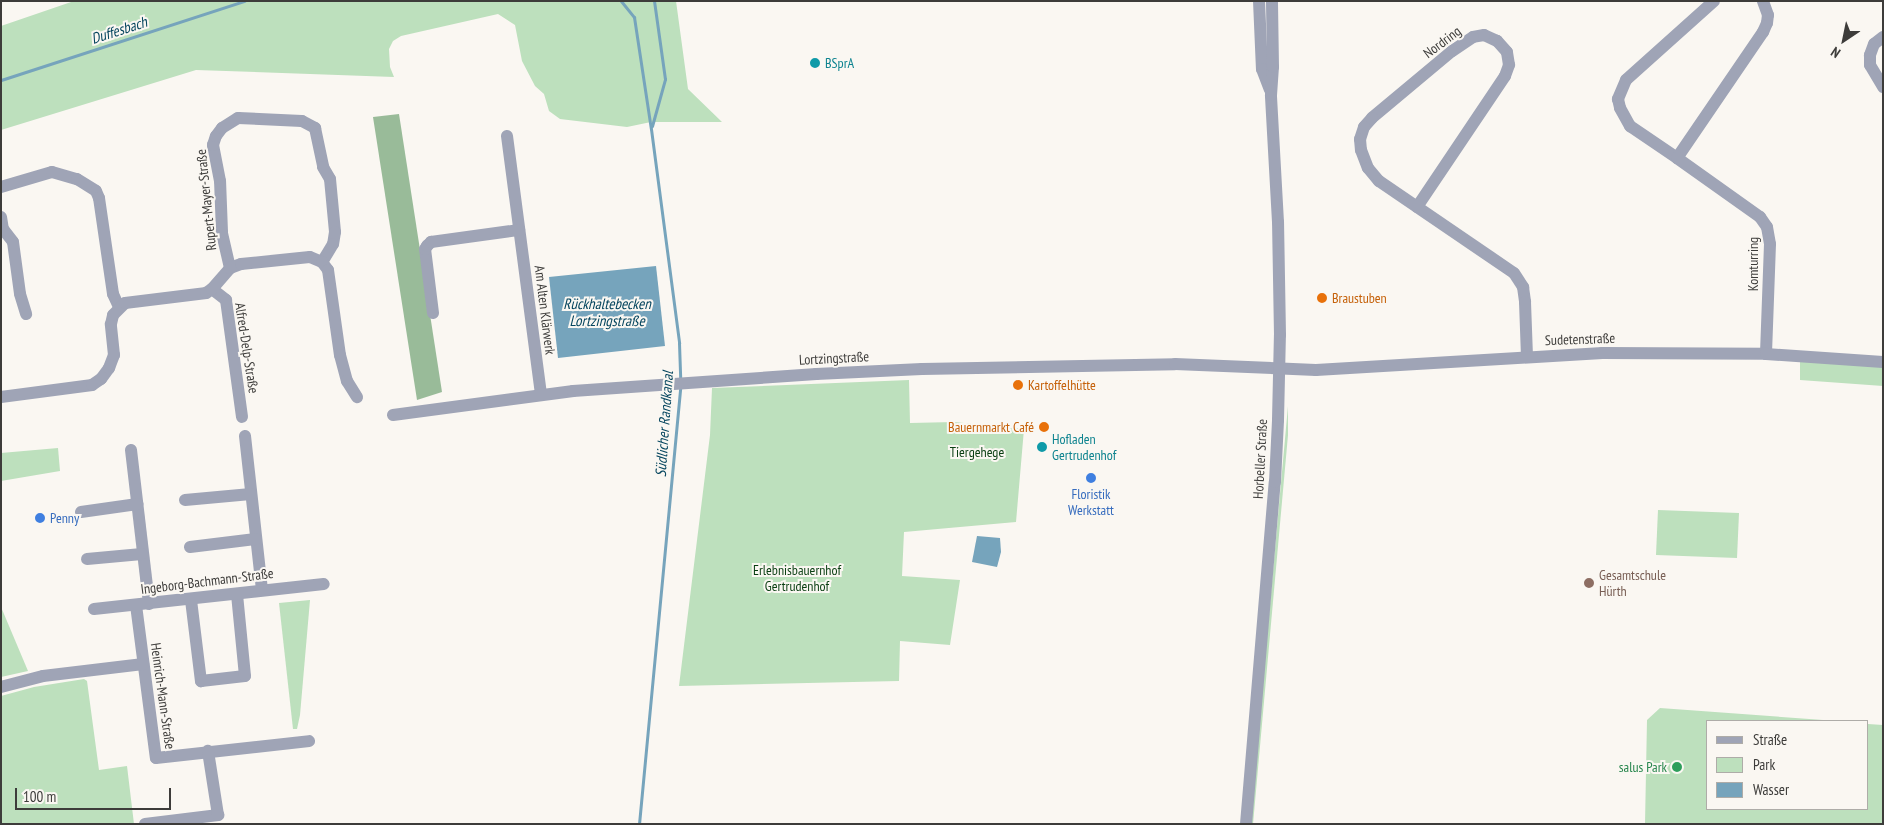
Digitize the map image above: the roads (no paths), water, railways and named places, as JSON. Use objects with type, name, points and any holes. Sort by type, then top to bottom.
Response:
[{"type":"street","name":"Horbeller Straße","points":[[1259,1],[1262,69],[1271,95]]},
{"type":"street","name":"Horbeller Straße","points":[[1246,824],[1275,482],[1279,368],[1278,222],[1271,95],[1273,67],[1272,1]]},
{"type":"street","name":"Komturring","points":[[1714,1],[1626,80],[1618,99],[1620,108],[1630,126],[1760,217],[1767,227],[1770,244],[1766,354]]},
{"type":"street","points":[[1677,158],[1768,24],[1768,15],[1763,1]]},
{"type":"street","name":"Nordring","points":[[1417,207],[1505,76],[1509,65],[1507,52],[1498,41],[1484,35],[1473,37],[1452,51],[1364,127],[1361,144],[1368,168],[1379,181],[1417,207],[1514,273],[1523,287],[1527,357]]},
{"type":"street","points":[[1883,36],[1874,44],[1870,55],[1870,65],[1883,87]]},
{"type":"street","name":"Rupert-Mayer-Straße","points":[[230,268],[222,232],[220,181],[213,145],[216,136],[222,128],[238,118],[302,121],[315,128],[319,140],[323,167],[330,179],[335,232],[333,244],[322,262]]},
{"type":"street","name":"Am Alten Klärwerk","points":[[508,136],[541,394]]},
{"type":"street","points":[[1,187],[52,172],[77,179],[96,191],[100,198],[113,294],[119,307]]},
{"type":"street","points":[[1,217],[3,229],[13,242],[20,294],[26,314]]},
{"type":"street","points":[[434,313],[425,249],[431,242],[520,230]]},
{"type":"street","points":[[1,397],[92,384],[101,379],[109,368],[114,355],[111,324],[113,315],[125,303],[206,293],[212,289],[230,268],[241,264],[310,257],[322,262],[328,270],[340,355],[347,381],[357,397]]},
{"type":"street","name":"Alfred-Delp-Straße","points":[[212,289],[226,300],[242,417]]},
{"type":"street","name":"Sudetenstraße","points":[[1279,368],[1316,370],[1611,353],[1766,354],[1883,362]]},
{"type":"street","name":"Lortzingstraße","points":[[392,415],[541,394],[816,374],[1027,366],[1174,364],[1279,368]]},
{"type":"street","points":[[245,436],[262,590]]},
{"type":"street","points":[[131,450],[149,604]]},
{"type":"street","points":[[186,500],[251,494]]},
{"type":"street","points":[[81,512],[137,504]]},
{"type":"street","points":[[190,547],[256,539]]},
{"type":"street","points":[[87,559],[142,554]]},
{"type":"street","name":"Ingeborg-Bachmann-Straße","points":[[94,609],[191,600],[324,584]]},
{"type":"street","points":[[191,600],[200,681],[245,676],[237,594]]},
{"type":"street","name":"Heinrich-Mann-Straße","points":[[136,605],[156,758],[308,741]]},
{"type":"street","points":[[1,687],[43,676],[143,664]]},
{"type":"street","points":[[145,824],[219,819],[208,751]]},
{"type":"water","name":"Rückhaltebecken Lortzingstraße","points":[[656,266],[665,346],[558,358],[549,277]]},
{"type":"water","points":[[977,536],[1000,538],[1001,552],[997,567],[972,562]]},
{"type":"waterway","name":"Duffesbach","points":[[1,80],[244,1]]},
{"type":"waterway","name":"Südlicher Randkanal","points":[[621,1],[634,17],[651,129],[679,343],[680,380]]},
{"type":"waterway","points":[[652,126],[665,79],[654,1]]},
{"type":"waterway","name":"Südlicher Randkanal","points":[[639,824],[680,387]]},
{"type":"place","name":"BSprA","points":[[815,63]]},
{"type":"place","name":"Braustuben","points":[[1322,298]]},
{"type":"place","name":"Kartoffelhütte","points":[[1018,385]]},
{"type":"place","name":"Bauernmarkt Café","points":[[1044,427]]},
{"type":"place","name":"Hofladen Gertrudenhof","points":[[1042,447]]},
{"type":"place","name":"Floristik Werkstatt","points":[[1091,478]]},
{"type":"place","name":"Penny","points":[[40,518]]},
{"type":"place","name":"Gesamtschule Hürth","points":[[1589,583]]},
{"type":"place","name":"salus Park","points":[[1677,767]]},
{"type":"park label","name":"Tiergehege","points":[[977,452]]},
{"type":"park label","name":"Erlebnisbauernhof Gertrudenhof","points":[[797,578]]}]
